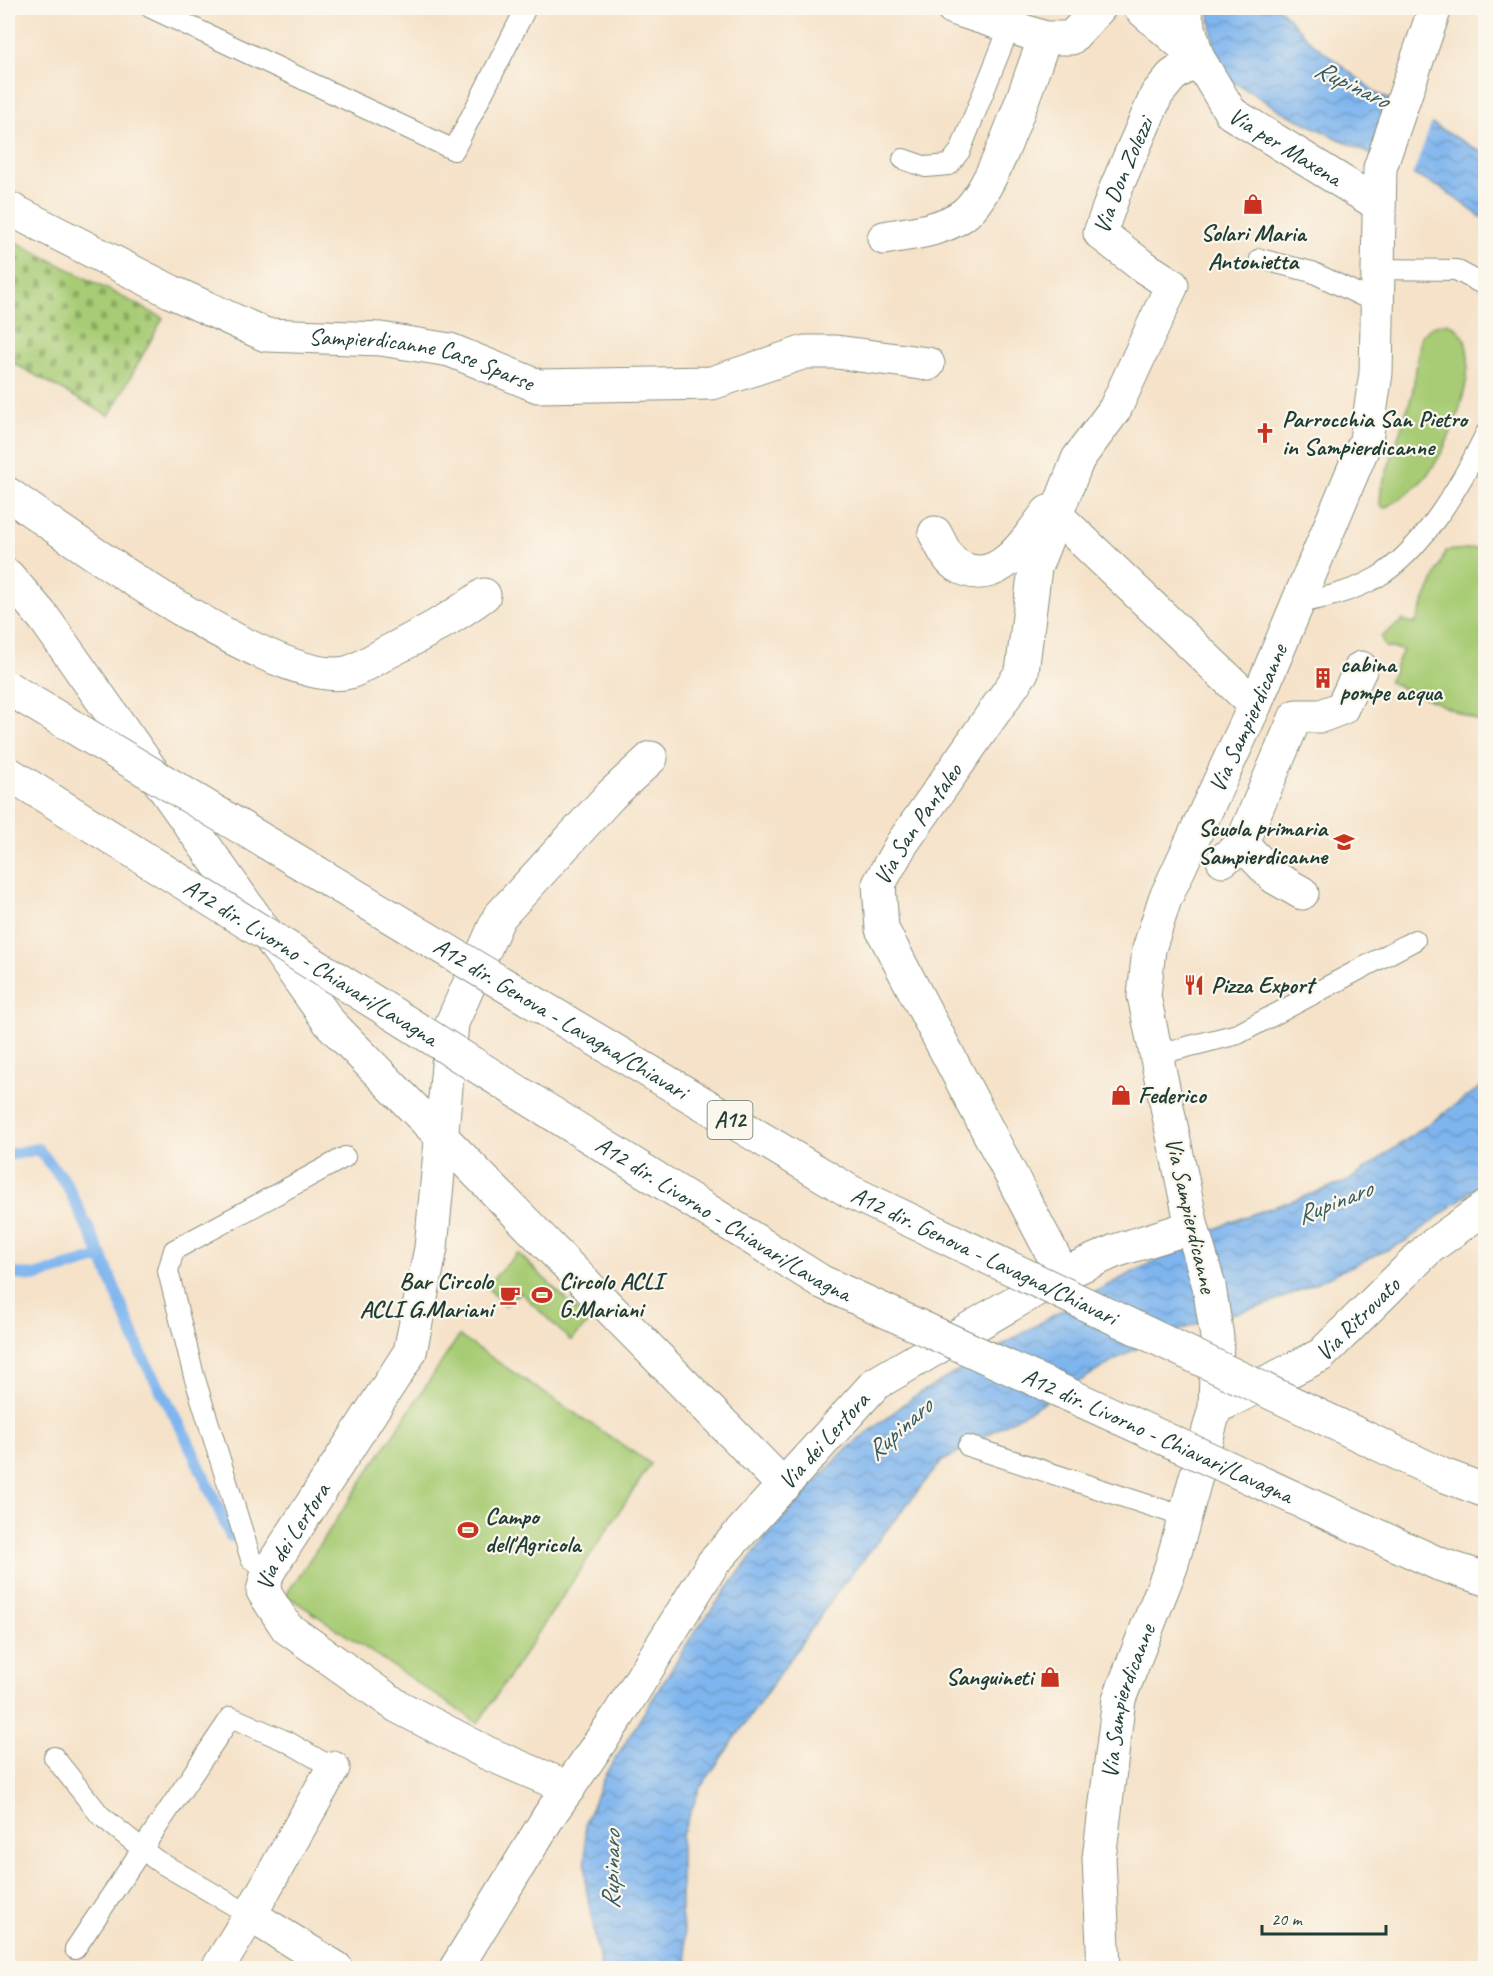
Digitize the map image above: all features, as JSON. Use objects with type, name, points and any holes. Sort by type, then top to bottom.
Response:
[{"type":"main road","points":[[953,8],[1045,38],[1071,38],[1099,8]]},
{"type":"main road","points":[[1140,8],[1198,58]]},
{"type":"main road","name":"Via per Maxena","points":[[1183,8],[1198,58],[1231,113],[1378,204]]},
{"type":"main road","name":"Via Sampierdicanne","points":[[1104,1968],[1099,1858],[1119,1699],[1171,1567],[1215,1408],[1217,1337],[1209,1286],[1192,1227],[1144,996],[1149,949],[1165,899],[1255,705],[1366,440],[1374,398],[1380,168],[1400,103],[1435,8]]},
{"type":"main road","points":[[884,238],[937,227],[964,215],[981,195],[1025,98],[1045,38]]},
{"type":"main road","name":"Via Don Zolezzi","points":[[1115,409],[1172,285],[1141,265],[1100,233],[1116,188],[1157,94],[1172,76],[1198,58]]},
{"type":"main road","name":"Sampierdicanne Case Sparse","points":[[8,208],[172,292],[266,334],[381,339],[450,350],[538,386],[712,383],[805,352],[836,352],[928,364]]},
{"type":"main road","name":"Via San Pantaleo","points":[[1063,1274],[882,928],[879,884],[900,845],[1022,672],[1035,568],[1078,459],[1115,409]]},
{"type":"main road","points":[[8,494],[147,588],[248,647],[277,660],[320,672],[349,672],[454,618],[484,595]]},
{"type":"main road","points":[[935,533],[954,564],[979,573],[1006,564],[1048,512],[1056,514],[1255,705]]},
{"type":"main road","points":[[8,576],[44,618],[329,1022],[784,1486]]},
{"type":"main road","points":[[1302,892],[1274,877],[1248,850],[1229,856],[1296,716],[1322,716],[1342,708],[1361,668]]},
{"type":"main road","name":"A12 dir. Genova - Lavagna/Chiavari","points":[[8,688],[851,1192],[1443,1475],[1485,1491]]},
{"type":"main road","name":"Via dei Lertora","points":[[569,1788],[487,1753],[397,1706],[287,1628],[263,1591],[268,1572],[410,1352],[431,1248],[443,1140],[452,1023],[499,917],[610,796],[651,758]]},
{"type":"main road","name":"A12 dir. Livorno - Chiavari/Lavagna","points":[[8,773],[822,1282],[1439,1564],[1485,1579]]},
{"type":"main road","name":"Via Ritrovato","points":[[1215,1408],[1321,1355],[1429,1248],[1485,1207]]},
{"type":"main road","name":"Via dei Lertora","points":[[456,1968],[713,1563],[875,1384],[1063,1274],[1115,1251],[1192,1227]]},
{"type":"main road","points":[[218,1968],[333,1768]]},
{"type":"main road","points":[[250,1915],[336,1968]]},
{"type":"lane","points":[[151,8],[454,150],[526,8]]},
{"type":"lane","points":[[903,159],[926,167],[949,165],[960,151],[1010,26]]},
{"type":"lane","points":[[1260,259],[1312,272],[1377,303]]},
{"type":"lane","points":[[1377,269],[1456,270],[1485,286]]},
{"type":"lane","points":[[1298,603],[1335,596],[1377,578],[1407,553],[1462,481],[1485,433]]},
{"type":"lane","points":[[1155,1054],[1238,1034],[1415,940]]},
{"type":"lane","points":[[268,1572],[251,1558],[194,1376],[168,1270],[174,1250],[345,1157]]},
{"type":"lane","points":[[968,1446],[1185,1517]]},
{"type":"lane","points":[[75,1949],[231,1717],[288,1742],[333,1768]]},
{"type":"lane","points":[[54,1757],[100,1815],[143,1849],[250,1915]]},
{"type":"green space","points":[[8,238],[163,318],[109,416],[8,360]]},
{"type":"green space","points":[[1446,323],[1460,332],[1467,347],[1468,367],[1465,390],[1458,414],[1440,456],[1430,471],[1409,492],[1384,508],[1380,506],[1381,489],[1412,395],[1421,336],[1433,326]]},
{"type":"green space","points":[[1486,547],[1485,724],[1389,682],[1403,650],[1385,647],[1381,637],[1403,620],[1415,624],[1446,551]]},
{"type":"green space","name":"Circolo ACLI G.Mariani","points":[[518,1253],[589,1322],[571,1341],[520,1292],[505,1306],[486,1286]]},
{"type":"green space","name":"Campo dell'Agricola","points":[[459,1336],[651,1464],[478,1723],[286,1595]]},
{"type":"water","name":"Rupinaro","points":[[1208,8],[1279,8],[1309,40],[1375,92],[1485,154],[1485,220],[1441,188],[1285,113],[1227,78],[1215,49]]},
{"type":"water","name":"Rupinaro","points":[[1485,1084],[1485,1181],[1406,1241],[1272,1303],[1195,1324],[1131,1351],[941,1462],[837,1592],[700,1788],[681,1837],[681,1914],[689,1968],[601,1968],[586,1887],[585,1823],[605,1775],[692,1636],[765,1538],[842,1453],[913,1397],[1085,1297],[1230,1222],[1348,1181]]},
{"type":"pier","points":[[1401,103],[1432,121],[1412,177],[1373,159]]},
{"type":"waterway","points":[[8,1155],[38,1149],[66,1183],[102,1257],[141,1354],[184,1433],[231,1536]]},
{"type":"waterway","points":[[8,1273],[34,1276],[102,1257]]},
{"type":"place","name":"Solari Maria Antonietta","points":[[1253,204]]},
{"type":"place","name":"Parrocchia San Pietro in Sampierdicanne","points":[[1265,433]]},
{"type":"place","name":"cabina pompe acqua","points":[[1323,678]]},
{"type":"place","name":"Scuola primaria Sampierdicanne","points":[[1344,842]]},
{"type":"place","name":"Pizza Export","points":[[1194,985]]},
{"type":"place","name":"Federico","points":[[1121,1095]]},
{"type":"place","name":"Bar Circolo ACLI G.Mariani","points":[[510,1295]]},
{"type":"place","name":"Circolo ACLI G.Mariani","points":[[542,1295]]},
{"type":"place","name":"Campo dell'Agricola","points":[[468,1530]]},
{"type":"place","name":"Sanguineti","points":[[1050,1677]]}]
